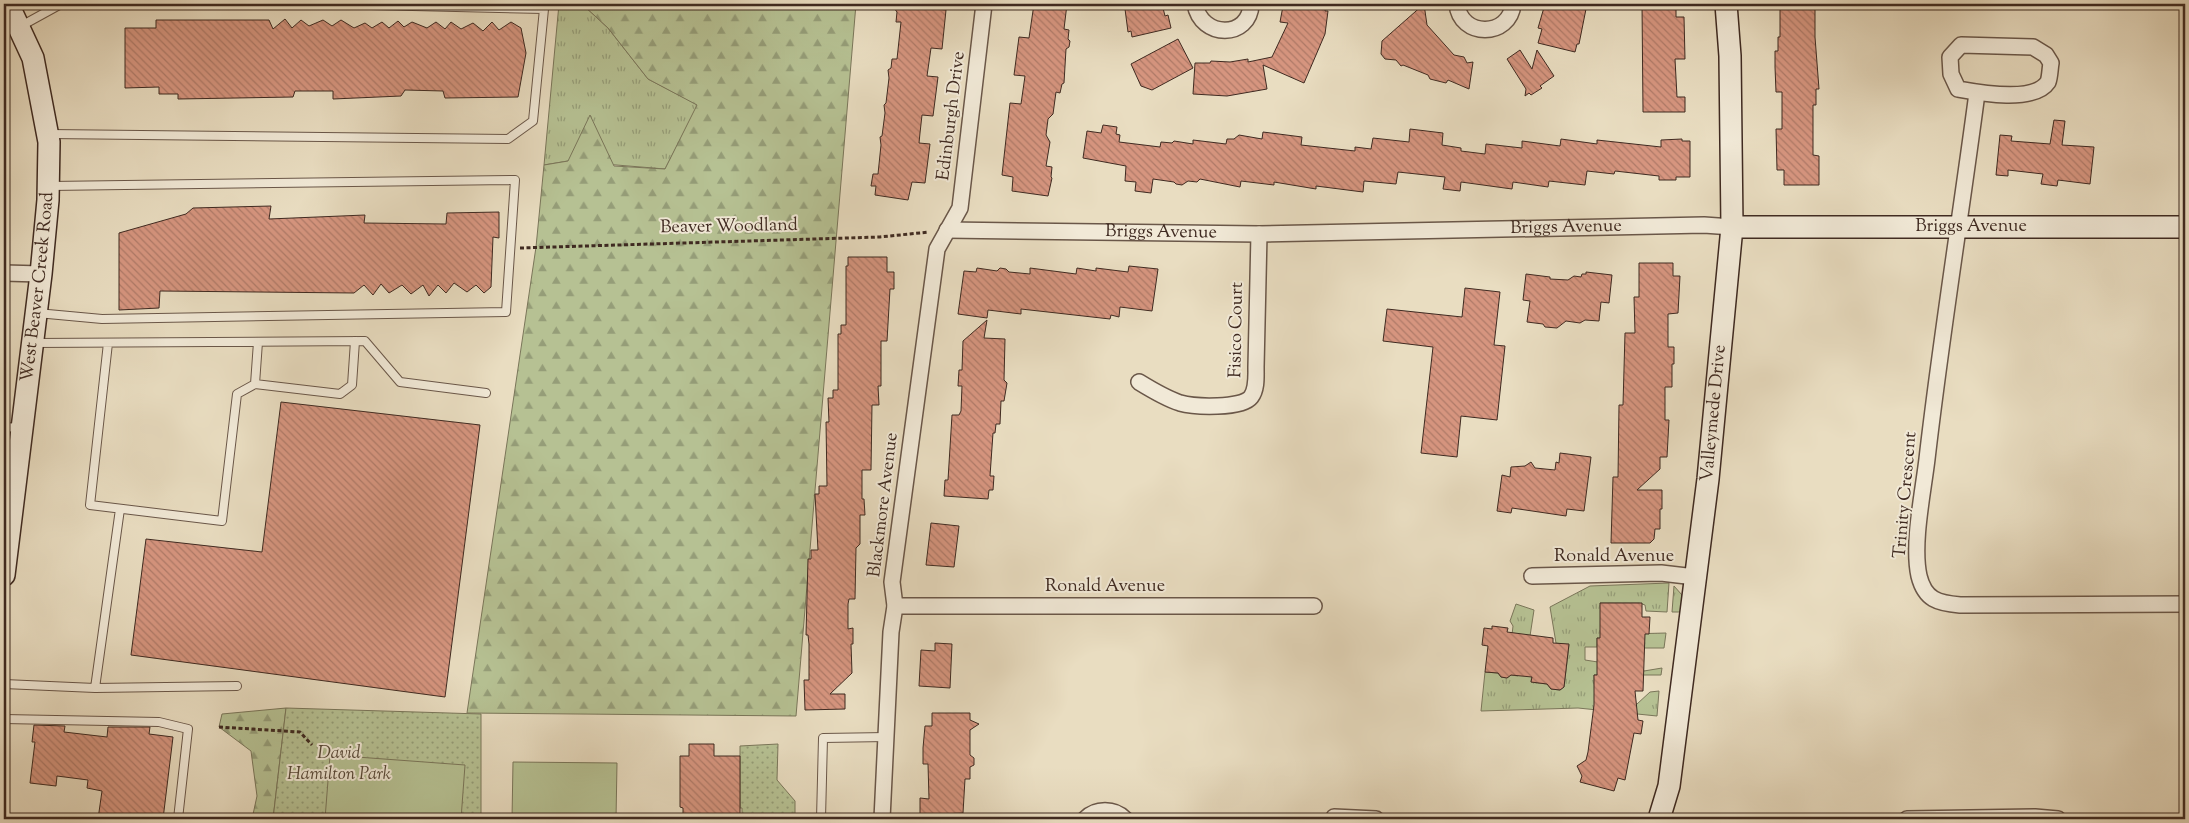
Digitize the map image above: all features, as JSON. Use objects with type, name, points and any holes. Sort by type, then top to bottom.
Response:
[{"type":"street","name":"West Beaver Creek Road","points":[[4,573],[13,427],[33,343],[42,274],[48,185],[48,134],[34,58],[8,4]]},
{"type":"street","name":"Edinburgh Drive","points":[[947,230],[960,208],[984,4]]},
{"type":"street","points":[[1195,4],[1201,19],[1208,26],[1216,30],[1234,28],[1242,24],[1248,16],[1251,4]]},
{"type":"street","points":[[1457,4],[1461,18],[1467,25],[1485,31],[1502,25],[1508,18],[1513,4]]},
{"type":"street","name":"Valleymede Drive","points":[[1659,819],[1669,786],[1708,479],[1732,227],[1730,56],[1726,4]]},
{"type":"street","points":[[1961,45],[2033,47],[2046,55],[2051,63],[2048,81],[2035,93],[2013,95],[1977,93],[1958,89],[1951,74],[1950,57],[1961,45]]},
{"type":"street","name":"Trinity Crescent","points":[[1977,93],[1930,436],[1917,553],[1919,576],[1926,594],[1941,604],[1960,605],[2185,604]]},
{"type":"street","name":"Briggs Avenue","points":[[947,230],[1259,234],[1694,226],[2185,227]]},
{"type":"street","name":"Blackmore Avenue","points":[[882,819],[891,632],[895,606],[892,582],[937,249],[947,230]]},
{"type":"street","name":"Fisico Court","points":[[1139,382],[1167,398],[1183,404],[1221,406],[1240,404],[1251,398],[1255,386],[1256,367],[1259,234]]},
{"type":"street","points":[[4,273],[42,274]]},
{"type":"street","name":"Ronald Avenue","points":[[1532,576],[1661,573],[1695,577]]},
{"type":"street","name":"Ronald Avenue","points":[[895,606],[1314,606]]},
{"type":"street","points":[[1086,819],[1097,812],[1106,810],[1114,812],[1125,819]]},
{"type":"street","points":[[1334,819],[1334,817],[1358,817],[1376,819]]},
{"type":"street","points":[[1907,819],[2035,817],[2058,819]]},
{"type":"lane","points":[[19,28],[60,4]]},
{"type":"lane","points":[[48,134],[508,139],[534,121],[544,9],[326,4]]},
{"type":"lane","points":[[36,313],[102,319],[506,312],[512,248],[515,180],[68,187],[48,185]]},
{"type":"lane","points":[[108,343],[90,505],[222,521],[237,394],[255,384],[340,394],[352,384],[355,341]]},
{"type":"lane","points":[[33,343],[364,341],[400,382],[486,393]]},
{"type":"lane","points":[[255,384],[258,342]]},
{"type":"lane","points":[[95,688],[120,509]]},
{"type":"lane","points":[[4,684],[95,688],[236,686]]},
{"type":"lane","points":[[4,719],[159,722],[188,729],[178,819]]},
{"type":"lane","points":[[821,819],[823,738],[887,737]]},
{"type":"path","name":"Beaver Woodland","points":[[512,248],[880,237],[947,230]]},
{"type":"path","points":[[220,726],[300,732],[312,745]]},
{"type":"green space","points":[[559,4],[582,4],[608,28],[648,79],[698,105],[665,169],[568,161],[544,165]]},
{"type":"green space","points":[[582,4],[856,4],[796,716],[467,713],[536,247],[544,165],[568,161],[590,115],[614,166],[665,169],[697,105],[648,79],[608,28]]},
{"type":"green space","points":[[1669,583],[1667,612],[1646,611],[1645,605],[1639,603],[1600,603],[1628,634],[1666,633],[1664,648],[1645,648],[1642,645],[1597,638],[1597,647],[1585,647],[1585,660],[1643,669],[1644,671],[1662,668],[1661,675],[1594,675],[1595,706],[1637,704],[1650,692],[1659,691],[1657,716],[1578,708],[1481,711],[1485,672],[1498,673],[1501,677],[1507,678],[1511,675],[1518,676],[1512,635],[1513,626],[1510,621],[1516,604],[1534,610],[1526,662],[1533,663],[1531,682],[1547,684],[1551,689],[1560,690],[1564,687],[1569,645],[1556,643],[1550,607],[1590,586]]},
{"type":"green space","points":[[1674,586],[1682,595],[1681,612],[1672,612]]},
{"type":"green space","points":[[286,708],[273,819],[252,819],[257,796],[251,751],[219,727],[222,714]]},
{"type":"green space","name":"David Hamilton Park","points":[[286,708],[481,714],[481,819],[273,819]]},
{"type":"green space","points":[[778,744],[777,780],[795,801],[795,819],[742,819],[742,808],[740,808],[740,746]]},
{"type":"green space","points":[[330,755],[465,765],[461,819],[325,819]]},
{"type":"green space","points":[[513,762],[617,763],[616,819],[512,819]]},
{"type":"building","points":[[891,4],[936,4],[935,9],[946,10],[942,49],[931,48],[927,76],[938,77],[933,116],[922,115],[919,143],[930,144],[925,183],[912,182],[908,200],[875,195],[876,186],[871,186],[873,174],[878,174],[880,137],[882,136],[885,113],[884,105],[886,103],[889,78],[888,70],[891,68],[892,59],[897,59],[901,22],[896,22],[897,12]]},
{"type":"building","points":[[1034,4],[1067,4],[1064,29],[1069,30],[1068,39],[1070,41],[1069,47],[1066,49],[1064,83],[1060,93],[1056,92],[1053,114],[1048,119],[1046,135],[1050,142],[1046,166],[1052,167],[1052,178],[1048,196],[1012,191],[1013,177],[1002,175],[1010,103],[1021,104],[1025,76],[1014,75],[1019,37],[1029,38]]},
{"type":"building","points":[[1148,4],[1162,4],[1165,16],[1168,15],[1171,28],[1132,37],[1131,31],[1128,32],[1125,9]]},
{"type":"building","points":[[1292,4],[1326,4],[1325,11],[1328,11],[1325,34],[1304,83],[1263,65],[1267,89],[1227,96],[1193,94],[1195,63],[1210,63],[1211,61],[1230,62],[1248,59],[1248,62],[1272,57],[1288,23],[1280,22],[1283,6],[1291,7]]},
{"type":"building","points":[[1424,4],[1427,25],[1454,55],[1464,57],[1467,63],[1473,62],[1469,89],[1448,80],[1446,83],[1430,79],[1428,75],[1403,65],[1401,66],[1396,60],[1385,59],[1381,54],[1382,41]]},
{"type":"building","points":[[1545,4],[1587,4],[1579,44],[1577,44],[1575,52],[1538,43],[1542,29],[1538,28]]},
{"type":"building","points":[[1642,4],[1676,4],[1676,17],[1684,17],[1685,59],[1675,59],[1677,97],[1685,97],[1685,112],[1643,112]]},
{"type":"building","points":[[1780,4],[1815,4],[1815,37],[1819,89],[1816,89],[1816,105],[1813,105],[1813,155],[1819,156],[1819,185],[1784,185],[1784,170],[1777,170],[1776,129],[1782,129],[1782,92],[1776,92],[1775,67],[1775,51],[1778,51],[1778,37],[1780,37]]},
{"type":"building","points":[[285,19],[292,28],[301,20],[309,26],[323,20],[332,26],[341,20],[354,28],[365,23],[372,28],[382,22],[389,28],[398,21],[404,27],[412,22],[427,28],[436,22],[445,29],[451,22],[461,29],[473,23],[483,31],[492,22],[499,30],[511,22],[521,28],[526,53],[518,97],[445,98],[443,91],[405,90],[401,96],[333,99],[333,91],[295,91],[293,97],[178,99],[178,94],[159,94],[159,87],[125,88],[125,28],[156,28],[156,20],[269,20],[273,29]]},
{"type":"building","points":[[1178,39],[1193,68],[1152,90],[1141,86],[1131,64]]},
{"type":"building","points":[[1520,50],[1532,69],[1537,50],[1554,76],[1540,86],[1542,88],[1531,95],[1529,93],[1525,96],[1526,89],[1507,59]]},
{"type":"building","points":[[2054,120],[2065,121],[2062,145],[2094,147],[2090,184],[2058,180],[2057,186],[2041,184],[2043,174],[2008,170],[2008,176],[1996,175],[2000,135],[2012,136],[2011,141],[2050,144]]},
{"type":"building","points":[[1103,125],[1117,127],[1116,134],[1120,135],[1119,142],[1160,147],[1161,142],[1172,143],[1174,141],[1193,144],[1193,140],[1226,144],[1227,139],[1234,139],[1239,135],[1262,139],[1263,132],[1302,137],[1301,145],[1355,151],[1355,147],[1371,149],[1373,138],[1409,142],[1410,129],[1443,133],[1442,145],[1461,148],[1461,151],[1485,154],[1486,144],[1522,148],[1522,141],[1560,146],[1561,139],[1597,144],[1597,140],[1661,147],[1661,140],[1682,139],[1682,141],[1690,141],[1690,177],[1676,177],[1676,180],[1659,180],[1659,176],[1615,171],[1614,174],[1587,171],[1585,185],[1549,181],[1548,187],[1513,182],[1512,189],[1461,182],[1460,191],[1443,189],[1445,177],[1398,172],[1396,184],[1364,181],[1363,192],[1316,186],[1316,189],[1274,182],[1274,185],[1241,181],[1240,187],[1200,179],[1197,182],[1188,181],[1182,185],[1153,179],[1151,193],[1135,191],[1136,182],[1125,181],[1126,166],[1083,158],[1087,131],[1101,133]]},
{"type":"building","points":[[271,206],[269,219],[365,215],[364,223],[446,224],[447,213],[499,212],[499,238],[493,237],[491,287],[484,293],[476,285],[467,292],[454,283],[446,293],[438,285],[429,296],[423,285],[411,294],[402,285],[389,293],[381,284],[373,295],[364,285],[354,293],[160,291],[159,308],[119,310],[119,233],[186,214],[193,208]]},
{"type":"building","points":[[848,257],[887,257],[887,272],[894,272],[894,289],[890,289],[887,341],[881,341],[881,386],[878,386],[879,405],[872,405],[871,470],[862,470],[862,499],[864,499],[865,515],[860,515],[860,544],[856,548],[855,599],[849,599],[848,604],[848,629],[853,628],[853,644],[851,644],[852,673],[830,694],[845,694],[845,709],[805,710],[804,680],[809,680],[809,644],[808,635],[806,635],[808,559],[811,559],[811,550],[818,550],[815,494],[819,494],[819,486],[827,486],[826,422],[829,422],[828,398],[833,398],[833,390],[838,390],[838,334],[841,334],[841,325],[846,325],[846,266],[848,266]]},
{"type":"building","points":[[1639,263],[1673,263],[1673,276],[1680,276],[1678,313],[1668,314],[1668,347],[1674,347],[1674,364],[1672,364],[1672,387],[1665,387],[1665,420],[1669,420],[1667,457],[1660,457],[1660,469],[1637,490],[1662,490],[1660,529],[1655,529],[1654,539],[1650,543],[1611,543],[1613,477],[1618,477],[1619,405],[1623,405],[1625,333],[1635,333],[1634,297],[1639,297]]},
{"type":"building","points":[[1129,266],[1158,269],[1152,311],[1120,307],[1119,317],[1111,315],[1110,319],[1021,309],[1021,314],[988,310],[987,318],[958,314],[964,271],[976,272],[977,268],[997,271],[1000,268],[1006,269],[1009,272],[1030,274],[1030,268],[1076,274],[1077,268],[1096,271],[1096,268],[1128,272]]},
{"type":"building","points":[[1586,272],[1612,275],[1609,303],[1601,302],[1599,321],[1585,320],[1580,323],[1566,321],[1557,328],[1527,322],[1530,301],[1523,300],[1526,274],[1550,277],[1550,279],[1568,280],[1574,276],[1581,277]]},
{"type":"building","points":[[1465,288],[1500,292],[1494,345],[1505,346],[1497,420],[1461,416],[1457,457],[1421,453],[1433,347],[1383,341],[1387,309],[1462,317]]},
{"type":"building","points":[[987,320],[984,338],[1005,339],[1004,380],[1007,383],[1004,401],[1001,401],[1000,424],[996,424],[995,433],[993,433],[990,476],[994,476],[993,490],[989,490],[988,499],[944,496],[945,480],[948,480],[952,415],[959,415],[961,411],[962,386],[958,386],[959,370],[962,370],[963,341]]},
{"type":"building","points":[[281,402],[480,425],[445,697],[131,655],[146,539],[262,552]]},
{"type":"building","points":[[1560,453],[1591,457],[1584,511],[1567,509],[1566,516],[1512,508],[1511,513],[1497,511],[1502,475],[1510,477],[1511,467],[1525,466],[1531,462],[1535,468],[1555,470],[1556,462],[1559,463]]},
{"type":"building","points":[[931,523],[959,526],[954,567],[926,565]]},
{"type":"building","points":[[1600,603],[1642,603],[1642,617],[1650,617],[1649,634],[1645,634],[1643,691],[1635,691],[1638,720],[1643,721],[1641,734],[1634,733],[1625,780],[1618,778],[1614,791],[1580,782],[1582,776],[1577,766],[1586,760],[1588,752],[1594,705],[1594,675],[1597,675],[1597,638],[1600,638]]},
{"type":"building","points":[[1492,626],[1508,628],[1507,632],[1553,638],[1553,643],[1569,644],[1564,687],[1560,690],[1551,689],[1547,684],[1531,682],[1532,677],[1511,675],[1507,678],[1501,677],[1498,673],[1485,672],[1488,646],[1482,645],[1484,628],[1492,629]]},
{"type":"building","points":[[935,643],[952,644],[950,688],[919,686],[921,650],[935,651]]},
{"type":"building","points":[[932,713],[970,713],[970,720],[979,724],[970,730],[970,755],[974,758],[974,765],[970,767],[970,779],[965,779],[963,813],[920,815],[920,798],[929,799],[928,764],[923,764],[923,748],[925,726],[932,726]]},
{"type":"building","points":[[34,725],[65,726],[64,732],[107,737],[108,727],[150,727],[149,734],[173,737],[163,819],[98,819],[102,791],[87,788],[88,780],[57,776],[56,786],[30,783],[35,742],[32,742]]},
{"type":"building","points":[[689,744],[714,744],[714,756],[740,756],[740,819],[683,819],[683,808],[680,807],[680,756],[689,756]]}]
